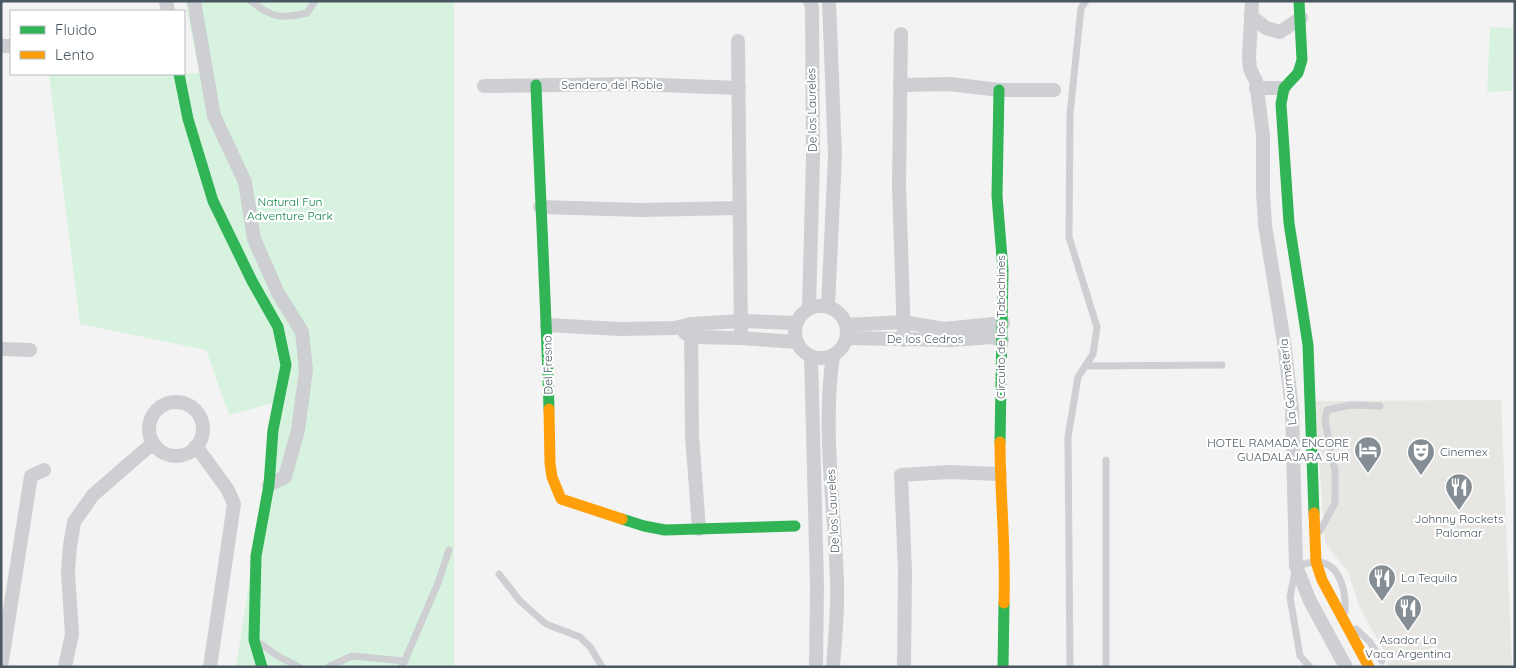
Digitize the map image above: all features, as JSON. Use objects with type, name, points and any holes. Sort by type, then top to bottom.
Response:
[{"type":"street","points":[[194,1],[214,116],[245,182],[254,238],[278,293],[302,332],[306,370],[298,430],[285,477],[269,485]]},
{"type":"street","name":"De los Laureles","points":[[809,308],[813,158],[812,7],[810,1]]},
{"type":"street","name":"De los Laureles","points":[[828,306],[835,156],[829,1]]},
{"type":"street","name":"La Gourmetería","points":[[1252,1],[1248,57],[1250,69],[1256,81],[1262,136],[1265,225],[1286,359],[1294,451],[1296,566],[1310,601],[1346,667]]},
{"type":"street","points":[[1256,88],[1284,88],[1298,73],[1302,60],[1299,1]]},
{"type":"street","points":[[1251,16],[1266,28],[1280,32],[1301,18]]},
{"type":"street","points":[[901,34],[899,185],[904,340]]},
{"type":"street","points":[[738,41],[741,338]]},
{"type":"street","points":[[179,75],[188,119],[213,201],[252,281],[278,327],[286,365],[273,430],[269,485],[256,556],[254,640],[262,667]]},
{"type":"street","name":"Sendero del Roble","points":[[484,86],[634,84],[739,88]]},
{"type":"street","points":[[900,86],[950,84],[999,90],[1054,90]]},
{"type":"street","name":"Del Fresno","points":[[536,85],[540,207],[547,325],[550,463],[554,484],[560,499],[644,526],[665,530],[795,526]]},
{"type":"street","name":"La Gourmetería","points":[[1284,88],[1281,104],[1289,224],[1308,345],[1316,562],[1322,580],[1369,667]]},
{"type":"street","name":"Circuito de los Tabachines","points":[[999,90],[997,196],[1004,270],[1000,474],[1005,573],[1003,667]]},
{"type":"street","points":[[540,207],[641,210],[740,208]]},
{"type":"street","points":[[822,305],[828,306],[842,316],[846,332],[842,348],[833,355],[823,358],[811,356],[802,350],[797,342],[796,323],[801,314],[809,308],[822,305]]},
{"type":"street","points":[[692,330],[741,321],[796,323]]},
{"type":"street","name":"De los Cedros","points":[[846,332],[903,322],[944,329],[1003,323]]},
{"type":"street","points":[[547,325],[620,329],[675,328],[741,338],[797,342]]},
{"type":"street","points":[[692,330],[692,435],[699,529]]},
{"type":"street","name":"De los Cedros","points":[[846,332],[904,340],[923,338],[952,340],[992,338],[1002,340]]},
{"type":"street","points":[[1,349],[30,350]]},
{"type":"street","name":"De los Laureles","points":[[833,355],[828,415],[837,585],[833,667]]},
{"type":"street","name":"De los Laureles","points":[[811,356],[817,585],[816,667]]},
{"type":"street","points":[[180,402],[189,406],[199,417],[202,432],[196,446],[190,452],[177,456],[163,452],[153,443],[149,429],[153,414],[165,404],[180,402]]},
{"type":"street","points":[[65,667],[72,634],[68,572],[74,522],[93,495],[153,443]]},
{"type":"street","points":[[196,446],[228,490],[234,504],[210,667]]},
{"type":"street","points":[[2,667],[31,476],[44,470]]},
{"type":"street","points":[[904,667],[905,571],[900,475],[949,472],[1000,474]]},
{"type":"street","points":[[817,585],[837,585]]},
{"type":"lane","points":[[251,1],[263,11],[288,18],[307,13],[314,1]]},
{"type":"lane","points":[[1070,667],[1068,437],[1078,377],[1093,354],[1098,327],[1069,237],[1070,114],[1081,8],[1086,1]]},
{"type":"lane","points":[[1085,366],[1222,365]]},
{"type":"lane","points":[[1314,540],[1335,503],[1335,471],[1325,421],[1327,410],[1351,405],[1380,406]]},
{"type":"lane","points":[[1294,451],[1330,447]]},
{"type":"lane","points":[[1106,460],[1106,667]]},
{"type":"lane","points":[[328,667],[352,656],[404,664],[438,583],[449,550]]},
{"type":"lane","points":[[1310,667],[1300,656],[1290,597],[1296,566],[1316,562]]},
{"type":"lane","points":[[499,574],[520,601],[546,624],[580,637],[591,648],[602,667]]},
{"type":"lane","points":[[1344,620],[1369,641],[1382,661]]},
{"type":"lane","points":[[254,640],[276,655],[299,667]]},
{"type":"shaded area","points":[[1501,400],[1512,667],[1385,667],[1389,660],[1359,606],[1348,572],[1325,543],[1315,401]]},
{"type":"green space","name":"Natural Fun Adventure Park","points":[[185,1],[454,1],[454,667],[236,667],[262,500],[285,400],[229,415],[206,350],[80,324],[49,75],[185,75],[185,73],[199,73]]},
{"type":"green space","points":[[1490,27],[1513,28],[1512,91],[1487,92]]},
{"type":"traffic: fast","points":[[1299,1],[1302,60],[1298,73],[1284,88],[1281,104],[1289,223],[1308,345],[1314,513]]},
{"type":"traffic: fast","points":[[179,75],[188,119],[213,201],[252,281],[278,327],[286,365],[273,430],[269,485],[256,556],[254,640],[262,667]]},
{"type":"traffic: fast","points":[[536,85],[549,409]]},
{"type":"traffic: fast","points":[[999,90],[997,196],[1003,270],[1000,442]]},
{"type":"traffic: fast","points":[[622,519],[665,530],[795,526]]},
{"type":"traffic: fast","points":[[1003,667],[1004,603]]},
{"type":"traffic: slow","points":[[549,409],[550,463],[552,477],[561,499],[622,519]]},
{"type":"traffic: slow","points":[[1000,442],[1004,603]]},
{"type":"traffic: slow","points":[[1314,513],[1316,562],[1322,580],[1369,667]]},
{"type":"place","name":"HOTEL RAMADA ENCORE GUADALAJARA SUR","points":[[1368,474]]},
{"type":"place","name":"Cinemex","points":[[1421,476]]},
{"type":"place","name":"Johnny Rockets Palomar","points":[[1459,511]]},
{"type":"place","name":"La Tequila","points":[[1382,602]]},
{"type":"place","name":"Asador La Vaca Argentina","points":[[1408,632]]}]
